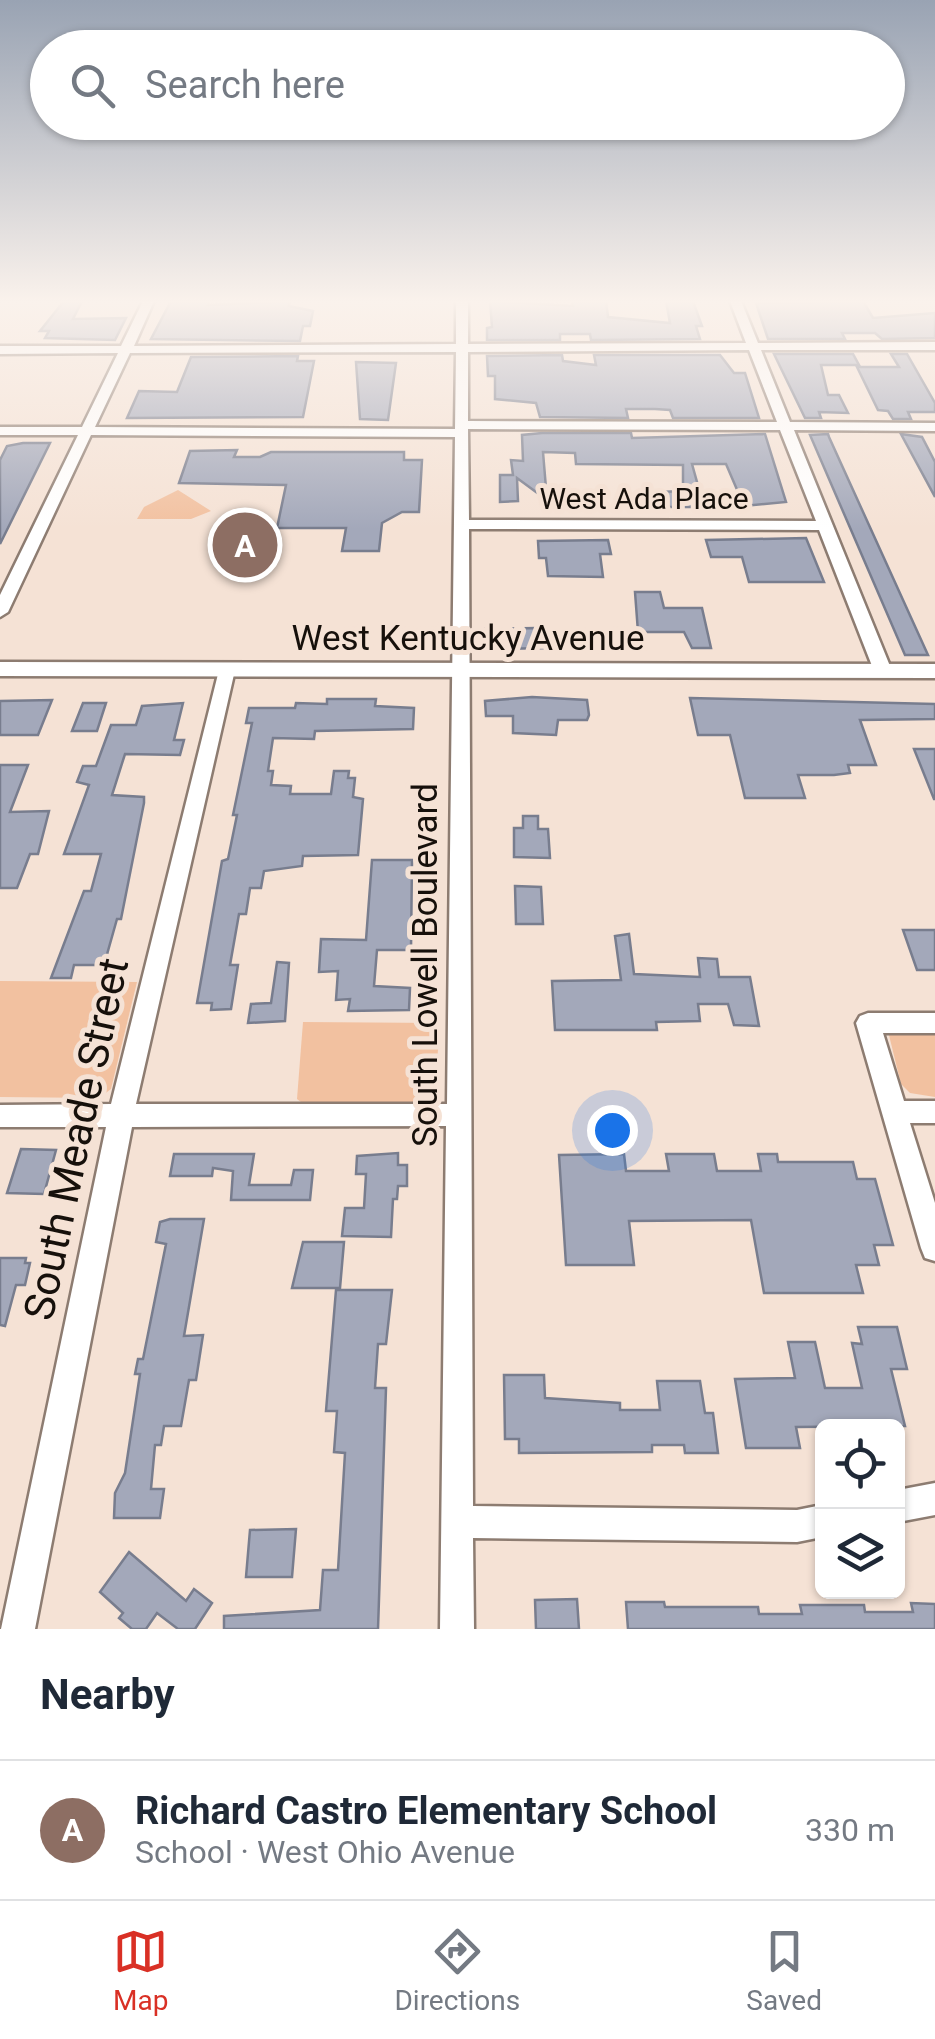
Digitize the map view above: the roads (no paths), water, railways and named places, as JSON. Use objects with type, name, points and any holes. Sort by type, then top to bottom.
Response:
[{"type":"street","points":[[0,612],[113,377]]},
{"type":"street","name":"South Lowell Boulevard","points":[[457,1629],[462,377]]},
{"type":"street","points":[[764,377],[788,427],[883,671]]},
{"type":"street","points":[[0,431],[935,427]]},
{"type":"street","name":"West Ada Place","points":[[463,524],[825,526]]},
{"type":"street","name":"West Kentucky Avenue","points":[[0,669],[935,671]]},
{"type":"street","name":"South Meade Street","points":[[18,1629],[122,1117],[226,670]]},
{"type":"street","points":[[935,1023],[868,1023],[935,1248]]},
{"type":"street","points":[[897,1112],[935,1112]]},
{"type":"street","points":[[0,1116],[460,1114]]},
{"type":"street","points":[[905,1505],[935,1499]]},
{"type":"street","points":[[457,1522],[797,1526],[815,1522]]},
{"type":"place","name":"Richard Castro Elementary School","points":[[245,545]]}]
